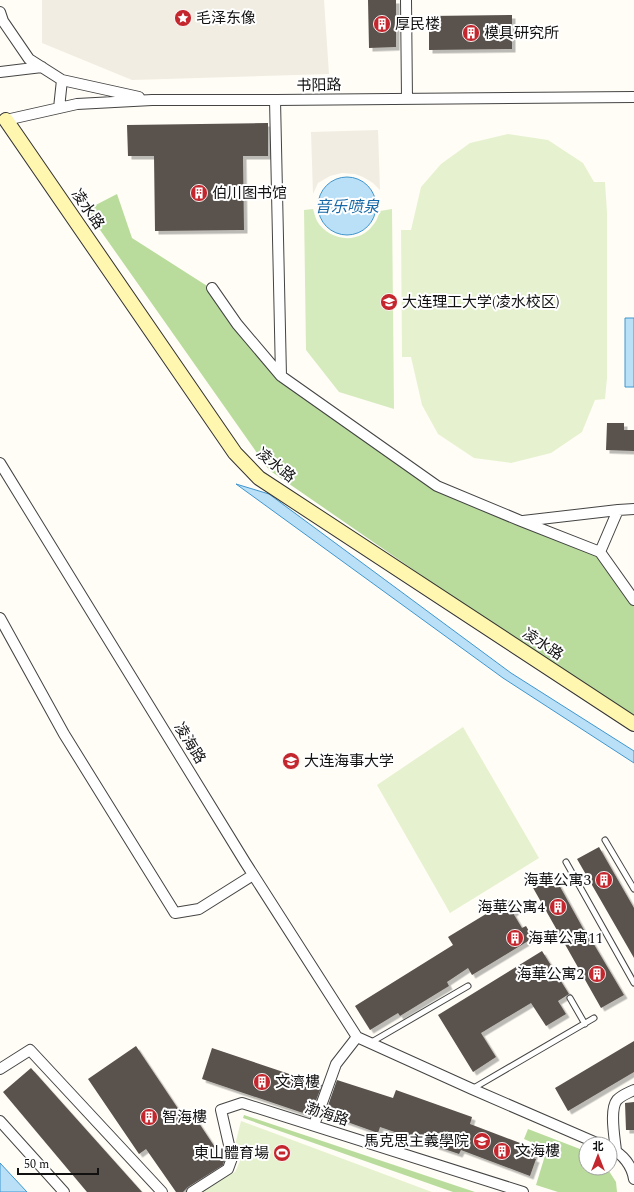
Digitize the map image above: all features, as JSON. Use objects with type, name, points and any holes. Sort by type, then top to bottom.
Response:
[{"type":"main road","name":"凌水路","points":[[6,120],[235,454],[259,478],[634,724]]},
{"type":"street","points":[[406,0],[407,99]]},
{"type":"street","points":[[0,12],[3,21],[29,59],[62,80],[152,100]]},
{"type":"street","points":[[0,72],[42,67]]},
{"type":"street","points":[[59,108],[62,80]]},
{"type":"street","name":"书阳路","points":[[6,120],[77,104],[152,100],[634,98]]},
{"type":"street","points":[[275,100],[281,376]]},
{"type":"street","points":[[212,288],[237,324],[281,376],[437,486],[600,552],[634,600]]},
{"type":"street","name":"凌海路","points":[[0,463],[253,875],[357,1037]]},
{"type":"street","points":[[521,521],[634,509]]},
{"type":"street","points":[[600,552],[618,510]]},
{"type":"street","points":[[0,618],[64,734],[175,913],[199,909],[253,875]]},
{"type":"street","points":[[314,1125],[336,1064],[357,1037],[581,1136]]},
{"type":"street","points":[[0,1069],[30,1050],[162,1192]]},
{"type":"street","points":[[613,1136],[614,1108],[616,1101],[634,1090]]},
{"type":"street","name":"渤海路","points":[[192,1192],[228,1169],[232,1158],[222,1110],[242,1102],[523,1192]]},
{"type":"street","points":[[0,1121],[64,1192]]},
{"type":"street","points":[[618,1154],[628,1163],[634,1179]]},
{"type":"lane","points":[[605,840],[634,889]]},
{"type":"lane","points":[[566,862],[634,983]]},
{"type":"lane","points":[[370,1043],[468,986]]},
{"type":"lane","points":[[570,998],[585,1024]]},
{"type":"lane","points":[[472,1089],[594,1018]]},
{"type":"green space","points":[[508,134],[548,140],[583,163],[594,182],[605,182],[607,212],[607,378],[605,399],[595,400],[582,432],[551,453],[511,463],[474,458],[438,434],[422,405],[411,357],[402,357],[401,230],[411,230],[421,187],[441,164],[470,143]]},
{"type":"green space","points":[[117,194],[132,238],[215,291],[281,376],[437,486],[600,552],[634,602],[634,722],[269,470],[86,210]]},
{"type":"green space","points":[[313,209],[317,221],[322,228],[336,236],[352,238],[360,236],[367,231],[376,222],[380,211],[392,209],[394,409],[339,392],[306,350],[304,210]]},
{"type":"green space","points":[[463,727],[539,858],[450,913],[377,785]]},
{"type":"green space","points":[[244,1115],[475,1192],[453,1192],[243,1118]]},
{"type":"green space","name":"東山體育場","points":[[241,1121],[432,1192],[201,1192],[203,1188],[235,1172],[240,1161],[235,1145]]},
{"type":"green space","points":[[528,1129],[578,1148],[578,1176],[612,1176],[616,1182],[617,1192],[558,1192],[536,1185],[547,1149],[524,1139]]},
{"type":"shaded area","points":[[42,0],[324,0],[329,74],[132,80],[42,43]]},
{"type":"shaded area","points":[[378,130],[380,190],[373,183],[363,177],[355,174],[342,173],[330,176],[318,183],[313,194],[311,132]]},
{"type":"water","name":"音乐喷泉","points":[[341,177],[353,177],[368,185],[376,200],[376,212],[368,227],[353,235],[341,235],[326,227],[318,212],[318,200],[326,185]]},
{"type":"water","points":[[625,318],[634,318],[634,387],[625,387]]},
{"type":"water","points":[[236,484],[269,494],[511,673],[634,751],[634,763],[503,678]]},
{"type":"water","points":[[0,1163],[27,1192],[0,1192]]},
{"type":"building","name":"厚民楼","points":[[368,0],[396,0],[396,47],[369,48]]},
{"type":"building","name":"模具研究所","points":[[512,15],[512,49],[429,50],[429,16]]},
{"type":"building","name":"伯川图书馆","points":[[268,123],[268,156],[243,156],[244,230],[155,231],[154,156],[128,156],[127,125]]},
{"type":"building","points":[[607,423],[624,423],[624,430],[634,430],[634,451],[606,450]]},
{"type":"building","name":"海華公寓3","points":[[599,847],[634,908],[634,958],[577,859]]},
{"type":"building","points":[[553,874],[590,941],[592,941],[624,995],[601,1008],[532,886]]},
{"type":"building","points":[[509,900],[516,911],[513,913],[522,928],[526,926],[533,938],[472,975],[468,968],[447,982],[449,986],[400,1016],[398,1013],[370,1030],[355,1006],[453,945],[448,937]]},
{"type":"building","points":[[542,951],[569,994],[558,1001],[566,1014],[546,1026],[531,1003],[481,1033],[496,1057],[473,1072],[438,1015]]},
{"type":"building","points":[[634,1041],[634,1072],[568,1111],[555,1088]]},
{"type":"building","name":"智海樓","points":[[136,1046],[185,1119],[193,1114],[224,1161],[223,1165],[188,1187],[183,1192],[176,1192],[146,1149],[139,1154],[88,1079]]},
{"type":"building","name":"文濟樓","points":[[212,1048],[322,1085],[313,1108],[309,1106],[306,1114],[202,1079]]},
{"type":"building","points":[[31,1068],[142,1192],[87,1192],[3,1092]]},
{"type":"building","points":[[337,1080],[393,1098],[396,1090],[472,1117],[470,1124],[536,1149],[533,1158],[536,1159],[530,1176],[461,1150],[459,1154],[380,1127],[378,1133],[325,1114]]},
{"type":"building","points":[[634,1102],[634,1130],[626,1130],[625,1103]]},
{"type":"place","name":"毛泽东像","points":[[183,18]]},
{"type":"place","name":"厚民楼","points":[[382,24]]},
{"type":"place","name":"模具研究所","points":[[471,33]]},
{"type":"place","name":"伯川图书馆","points":[[199,193]]},
{"type":"place","name":"大连理工大学(凌水校区)","points":[[389,302]]},
{"type":"place","name":"大连海事大学","points":[[291,761]]},
{"type":"place","name":"海華公寓3","points":[[604,880]]},
{"type":"place","name":"海華公寓4","points":[[558,907]]},
{"type":"place","name":"海華公寓11","points":[[515,938]]},
{"type":"place","name":"海華公寓2","points":[[597,974]]},
{"type":"place","name":"文濟樓","points":[[262,1082]]},
{"type":"place","name":"智海樓","points":[[149,1117]]},
{"type":"place","name":"馬克思主義學院","points":[[482,1141]]},
{"type":"place","name":"文海樓","points":[[502,1151]]},
{"type":"place","name":"東山體育場","points":[[282,1153]]}]
